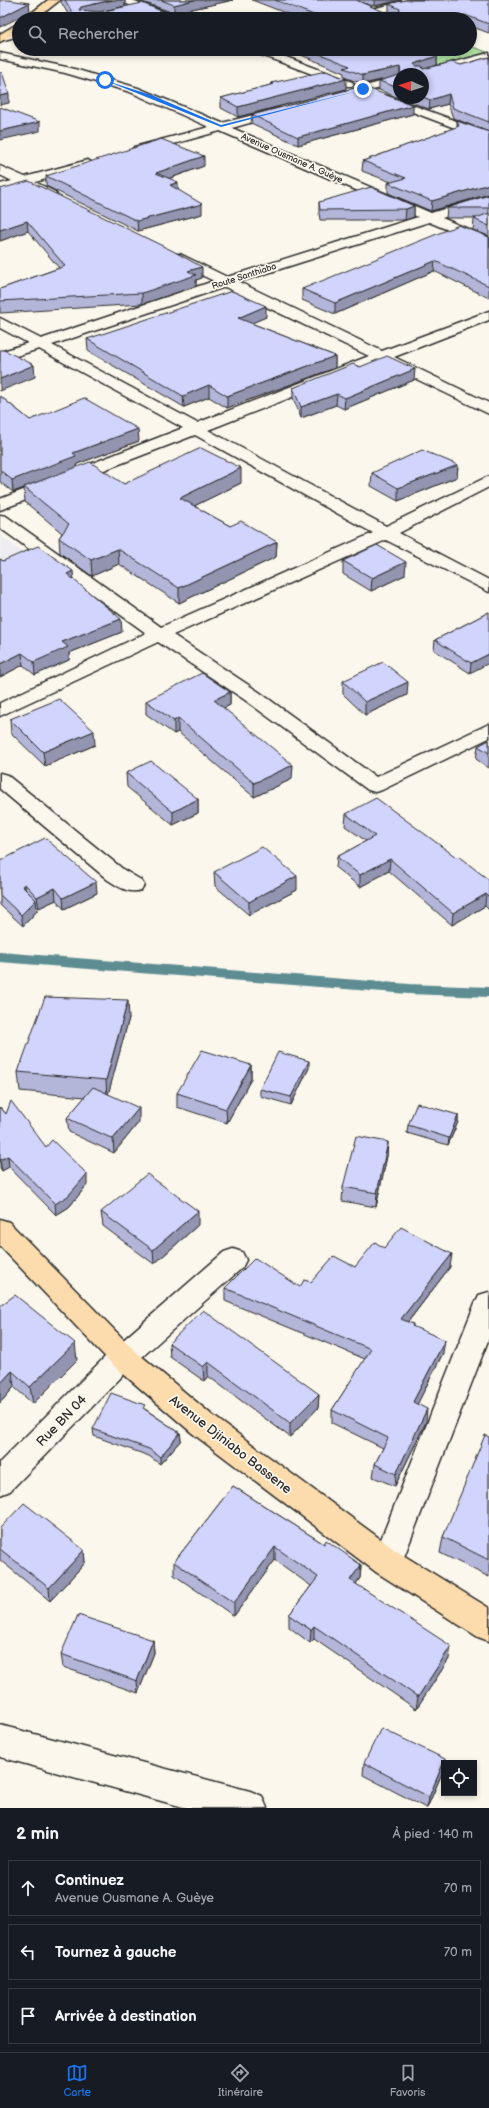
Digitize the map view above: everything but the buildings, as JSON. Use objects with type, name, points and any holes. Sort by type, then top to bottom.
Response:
[{"type":"main road","points":[[39,12],[55,0]]},
{"type":"main road","points":[[2,38],[12,31]]},
{"type":"main road","name":"Avenue Djiniabo Bassene","points":[[0,1229],[122,1357],[202,1424],[387,1562],[489,1626]]},
{"type":"street","points":[[122,0],[156,12]]},
{"type":"street","points":[[359,7],[372,12],[422,0]]},
{"type":"street","points":[[121,11],[142,7]]},
{"type":"street","points":[[2,38],[12,35]]},
{"type":"street","points":[[477,46],[489,51]]},
{"type":"street","name":"Avenue Ousmane A. Guèye","points":[[0,56],[44,64],[105,80],[152,97],[489,243]]},
{"type":"street","points":[[274,56],[489,137]]},
{"type":"street","points":[[429,72],[489,56]]},
{"type":"street","points":[[326,99],[393,82]]},
{"type":"street","points":[[127,154],[221,126],[288,109]]},
{"type":"street","points":[[0,188],[98,162]]},
{"type":"street","points":[[0,170],[65,202]]},
{"type":"street","name":"Route Santhiaba","points":[[0,357],[226,282],[489,199]]},
{"type":"street","points":[[163,250],[489,409]]},
{"type":"street","points":[[0,505],[380,356],[489,315]]},
{"type":"street","points":[[0,322],[386,533],[489,587]]},
{"type":"street","points":[[0,710],[159,634],[386,533],[489,481]]},
{"type":"street","points":[[0,520],[159,634],[252,696],[375,786],[489,730]]},
{"type":"street","points":[[0,779],[116,875],[133,885]]},
{"type":"street","name":"Rue BN 04","points":[[0,1482],[122,1357],[233,1260]]},
{"type":"street","points":[[387,1562],[489,1303]]},
{"type":"street","points":[[0,1741],[250,1808]]},
{"type":"shaded area","points":[[0,535],[13,545],[22,552],[0,561]]},
{"type":"green space","points":[[477,48],[487,52],[477,55]]},
{"type":"green space","points":[[415,56],[473,56],[435,67]]},
{"type":"waterway","points":[[0,957],[409,989],[489,992]]},
{"type":"route","points":[[105,80],[152,97],[221,126],[363,89]]}]
